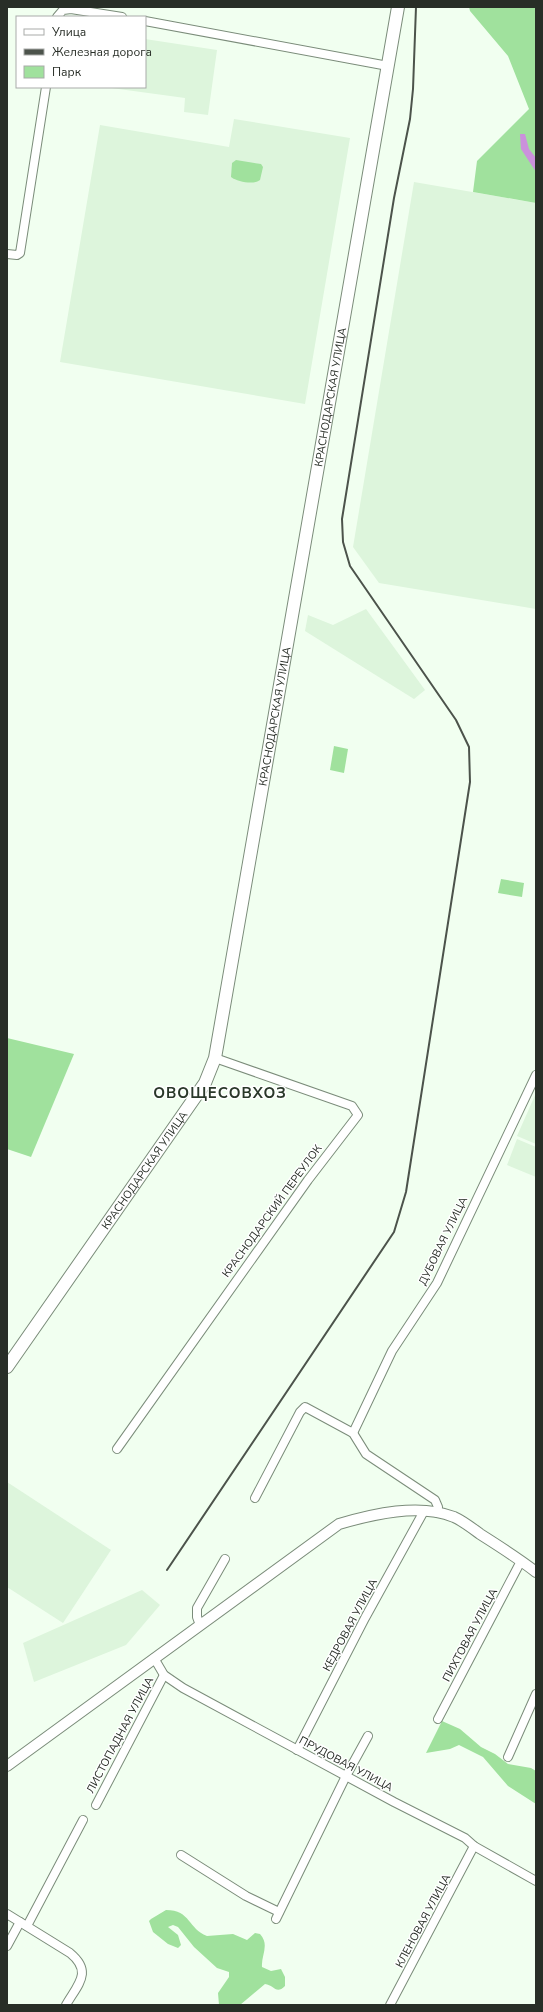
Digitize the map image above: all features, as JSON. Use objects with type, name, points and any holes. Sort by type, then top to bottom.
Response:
[{"type":"main road","name":"КРАСНОДАРСКАЯ УЛИЦА","points":[[7,1367],[205,1083],[215,1058],[398,7]]},
{"type":"street","points":[[58,16],[63,10],[71,10],[115,16]]},
{"type":"street","points":[[146,21],[388,66]]},
{"type":"street","points":[[7,254],[17,255],[20,253],[46,88]]},
{"type":"street","name":"КРАСНОДАРСКИЙ ПЕРЕУЛОК","points":[[117,1449],[308,1180],[358,1115],[352,1106],[215,1058]]},
{"type":"street","name":"ДУБОВАЯ УЛИЦА","points":[[353,1433],[392,1352],[437,1283],[536,1075]]},
{"type":"street","points":[[255,1498],[300,1412],[305,1407],[353,1433],[366,1454],[435,1500],[438,1507],[437,1513]]},
{"type":"street","points":[[7,1766],[339,1524],[370,1516],[424,1511],[454,1517],[536,1572]]},
{"type":"street","name":"КЕДРОВАЯ УЛИЦА","points":[[298,1750],[365,1618],[424,1511]]},
{"type":"street","points":[[200,1625],[197,1617],[197,1608],[225,1559]]},
{"type":"street","name":"ПИХТОВАЯ УЛИЦА","points":[[438,1719],[521,1561]]},
{"type":"street","name":"ПРУДОВАЯ УЛИЦА","points":[[154,1658],[164,1675],[208,1702],[465,1838],[474,1846],[536,1881]]},
{"type":"street","name":"ЛИСТОПАДНАЯ УЛИЦА","points":[[96,1805],[164,1675]]},
{"type":"street","points":[[508,1757],[536,1694]]},
{"type":"street","points":[[181,1855],[278,1916],[346,1776],[368,1736]]},
{"type":"street","points":[[7,1946],[23,1924],[83,1820]]},
{"type":"street","name":"КЛЕНОВАЯ УЛИЦА","points":[[390,2005],[474,1846]]},
{"type":"street","points":[[7,1914],[79,1960],[83,1972],[80,1981],[66,2005]]},
{"type":"shaded area","points":[[146,39],[217,50],[208,115],[184,112],[185,98],[111,88],[146,88]]},
{"type":"shaded area","points":[[234,119],[350,138],[305,404],[60,362],[100,125],[229,147]]},
{"type":"shaded area","points":[[520,134],[525,134],[529,149],[536,158],[536,172],[521,149]]},
{"type":"shaded area","points":[[414,182],[536,203],[536,609],[379,583],[353,547]]},
{"type":"shaded area","points":[[366,609],[425,690],[414,699],[305,631],[308,615],[333,625]]},
{"type":"shaded area","points":[[536,1093],[536,1144],[517,1136]]},
{"type":"shaded area","points":[[517,1139],[536,1147],[536,1177],[507,1165]]},
{"type":"shaded area","points":[[7,1482],[111,1550],[63,1623],[7,1587]]},
{"type":"shaded area","points":[[142,1590],[160,1605],[126,1645],[34,1682],[23,1643]]},
{"type":"green space","points":[[469,7],[536,7],[536,203],[473,192],[477,161],[529,109],[508,56],[470,11]]},
{"type":"green space","points":[[236,160],[261,164],[263,167],[260,180],[257,182],[246,182],[231,177],[232,163]]},
{"type":"green space","points":[[334,746],[348,749],[344,773],[330,770]]},
{"type":"green space","points":[[501,879],[524,883],[522,897],[498,893]]},
{"type":"green space","points":[[7,1038],[74,1054],[31,1157],[7,1149]]},
{"type":"green space","points":[[442,1721],[460,1729],[481,1747],[495,1754],[508,1764],[531,1768],[536,1771],[536,1804],[508,1786],[483,1757],[459,1745],[450,1749],[426,1753]]},
{"type":"green space","points":[[166,1910],[174,1911],[185,1916],[196,1929],[207,1936],[233,1934],[247,1940],[255,1933],[260,1934],[263,1938],[265,1946],[262,1967],[271,1971],[281,1969],[285,1977],[285,1986],[282,1989],[277,1990],[265,1984],[240,2005],[219,2005],[218,1993],[229,1977],[229,1972],[217,1968],[194,1947],[178,1927],[173,1925],[168,1927],[178,1935],[181,1945],[178,1948],[168,1944],[153,1932],[149,1921]]},
{"type":"railway","points":[[167,1570],[394,1232],[406,1192],[470,782],[469,747],[456,720],[350,566],[343,542],[342,519],[394,198],[410,119],[413,89],[416,7]]},
{"type":"district","name":"ОВОЩЕСОВХОЗ","points":[[220,1093]]}]
